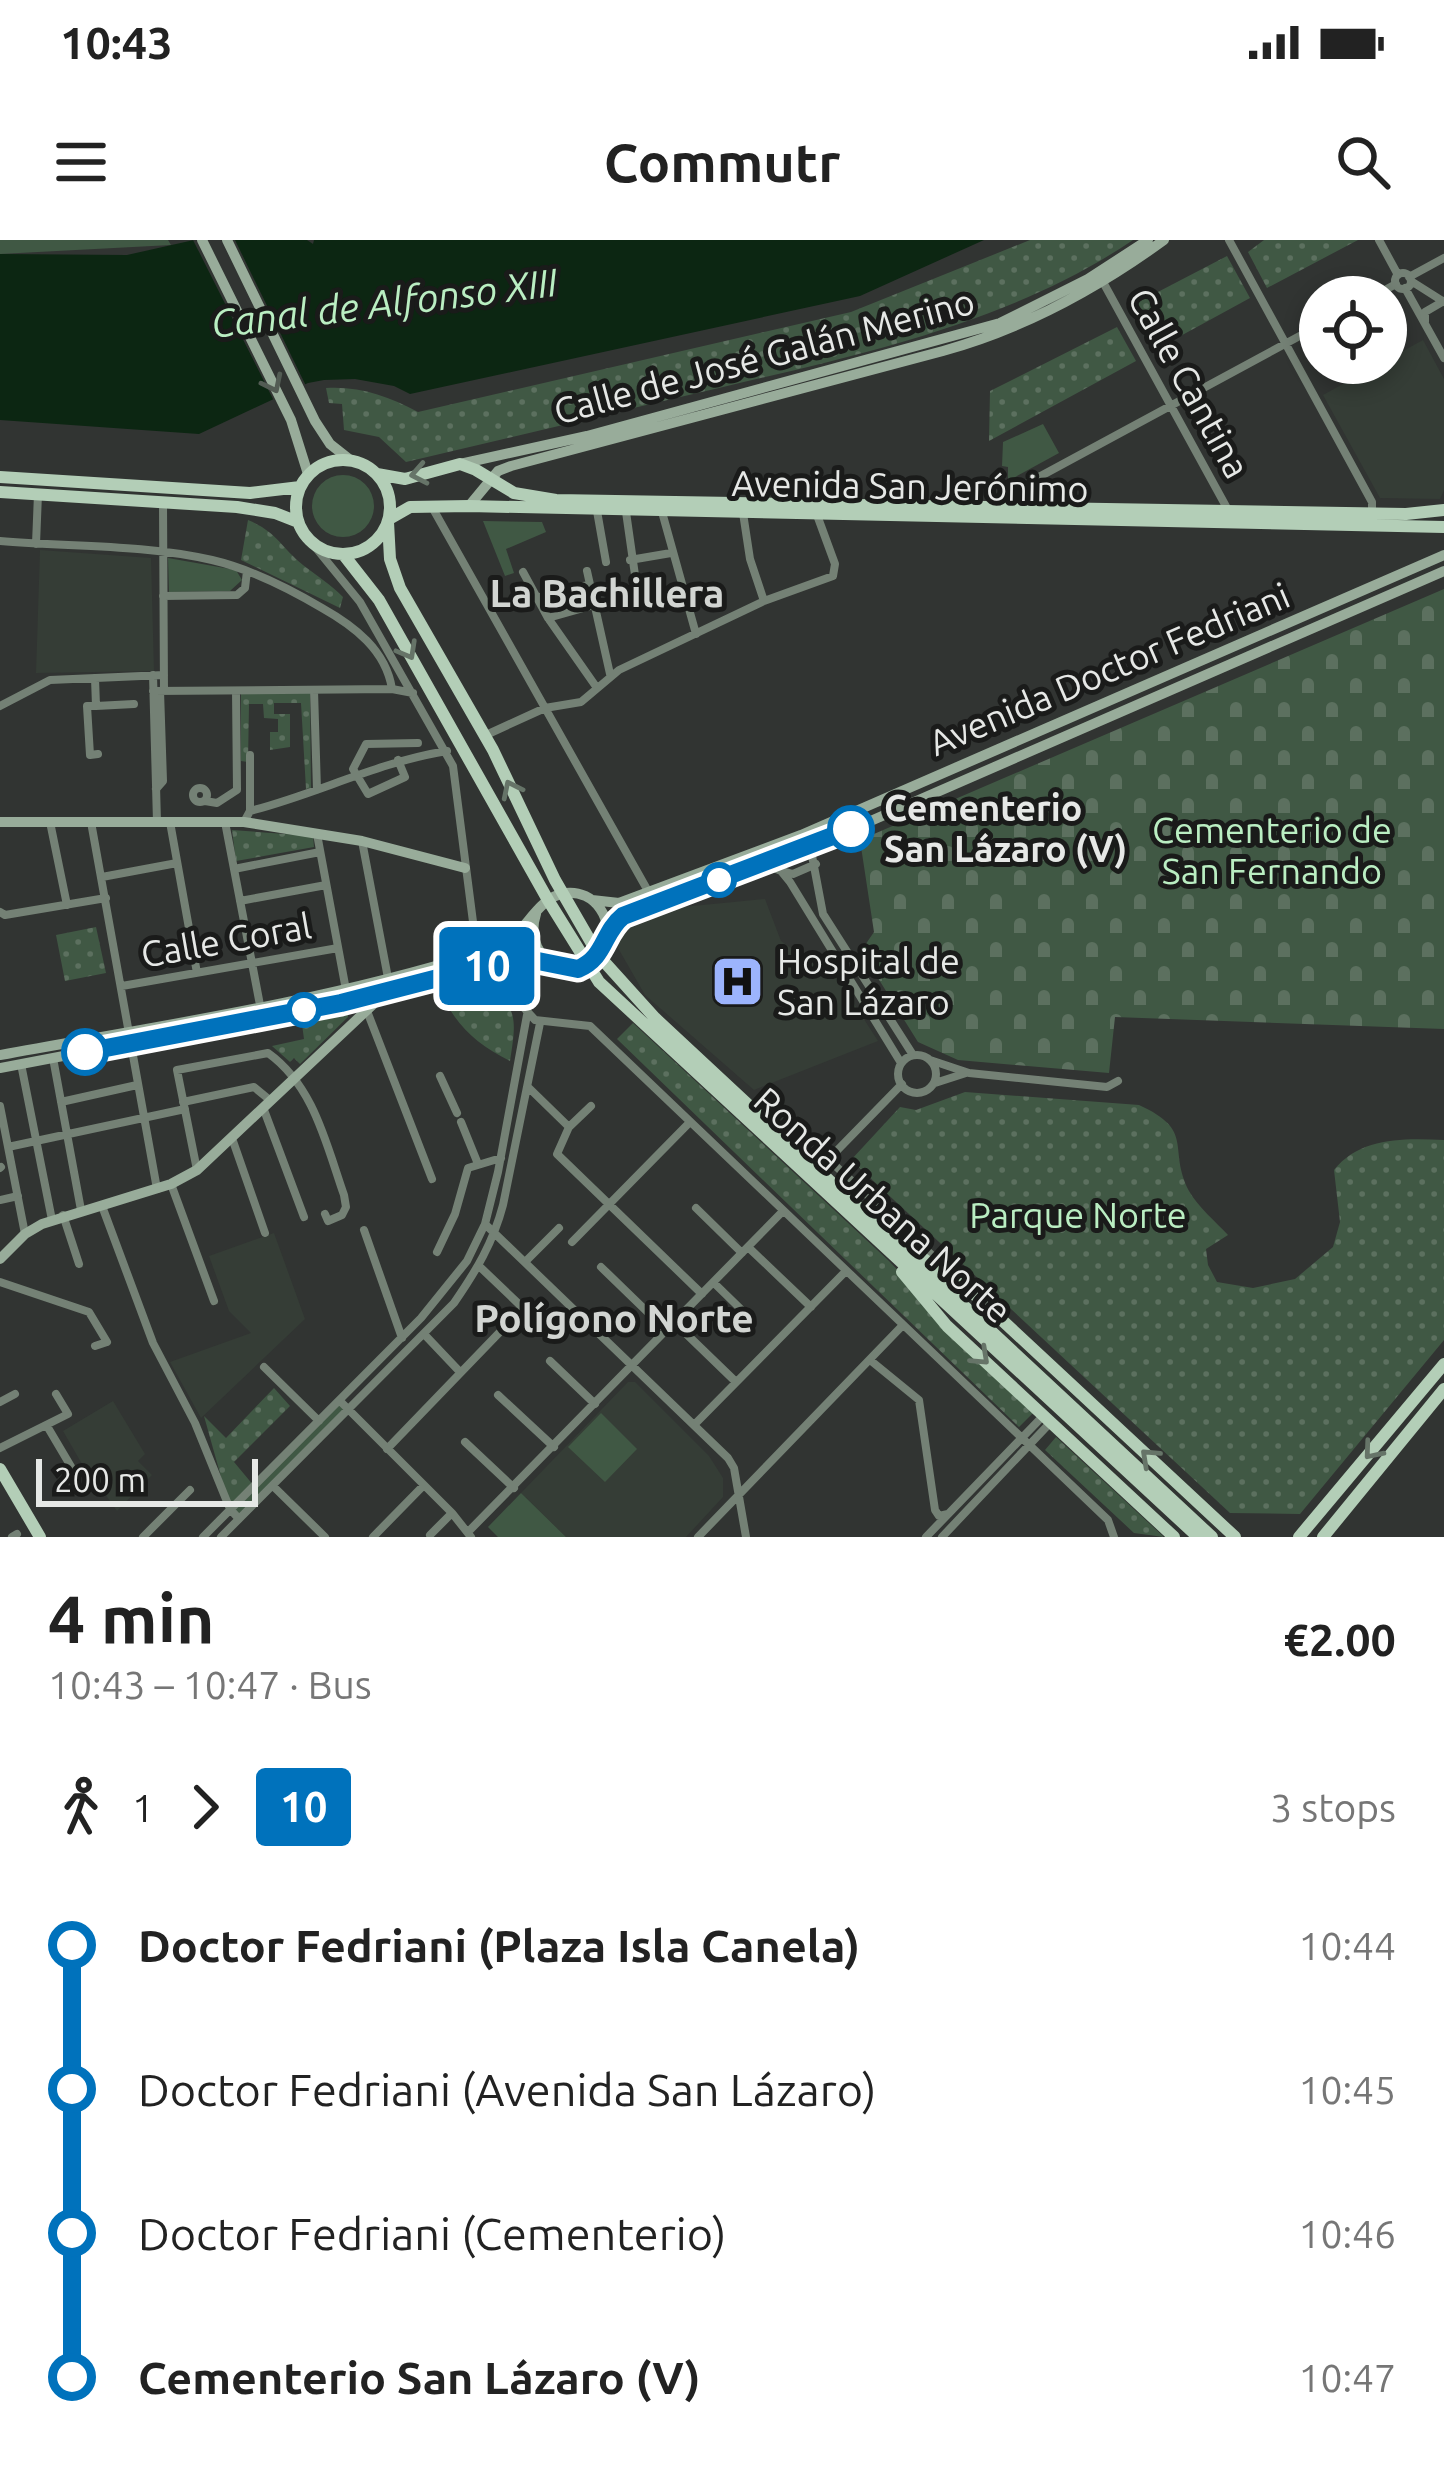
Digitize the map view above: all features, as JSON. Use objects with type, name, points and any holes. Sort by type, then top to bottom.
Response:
[{"type":"main road","points":[[228,240],[325,437],[349,460],[377,474],[388,494],[388,520],[374,543],[343,554],[320,548],[307,537],[298,522],[296,505],[308,474],[324,463],[349,460]]},
{"type":"main road","name":"Calle de José Galán Merino","points":[[377,474],[406,479],[587,436],[1000,323],[1098,273],[1148,240]]},
{"type":"main road","name":"Calle de José Galán Merino","points":[[469,506],[490,479],[529,460],[1004,331],[1103,282],[1164,240]]},
{"type":"main road","points":[[202,242],[302,448],[308,474]]},
{"type":"main road","name":"Avenida San Jerónimo","points":[[460,464],[514,494],[556,500],[982,506],[1441,529]]},
{"type":"main road","points":[[0,477],[250,493],[300,487]]},
{"type":"main road","points":[[0,492],[263,511],[298,522]]},
{"type":"main road","name":"Avenida San Jerónimo","points":[[388,520],[405,508],[469,506],[817,514],[1008,507],[1433,514],[1444,510]]},
{"type":"main road","name":"Ronda Urbana Norte","points":[[388,520],[390,559],[400,588],[599,956],[655,1018],[823,1164],[878,1235],[1198,1537]]},
{"type":"main road","name":"Ronda Urbana Norte","points":[[343,554],[379,600],[586,966],[646,1029],[1211,1537]]},
{"type":"main road","name":"Avenida Doctor Fedriani","points":[[592,900],[619,903],[801,835],[1444,555]]},
{"type":"main road","name":"Avenida Doctor Fedriani","points":[[608,930],[628,913],[812,847],[1444,571]]},
{"type":"main road","points":[[0,823],[225,822],[247,816],[465,868]]},
{"type":"main road","points":[[0,1055],[131,1037],[347,995],[505,943],[548,900],[563,893],[592,900],[605,916],[608,930],[599,956],[586,966],[570,969],[520,959],[386,992],[347,995],[260,1006],[131,1037],[53,1058],[0,1068]]},
{"type":"main road","points":[[536,914],[532,939],[550,963]]},
{"type":"main road","points":[[0,1258],[25,1234],[58,1217],[157,1190],[197,1170],[386,992],[388,978]]},
{"type":"main road","points":[[347,995],[356,1014],[351,1025]]},
{"type":"main road","points":[[878,1235],[975,1295],[1235,1537]]},
{"type":"main road","points":[[878,1235],[947,1326],[1174,1537]]},
{"type":"main road","points":[[1299,1537],[1444,1364]]},
{"type":"main road","points":[[1322,1537],[1438,1402],[1444,1389]]},
{"type":"main road","points":[[0,1469],[40,1537]]},
{"type":"street","points":[[1229,240],[1372,502],[1372,513]]},
{"type":"street","points":[[1378,240],[1401,276]]},
{"type":"street","points":[[1407,279],[1444,258]]},
{"type":"street","name":"Calle Cantina","points":[[1103,282],[1228,511]]},
{"type":"street","points":[[1407,283],[1444,302]]},
{"type":"street","points":[[1407,286],[1444,358]]},
{"type":"street","points":[[1421,311],[1444,302]]},
{"type":"street","points":[[1008,507],[1299,336]]},
{"type":"street","points":[[36,544],[38,494]]},
{"type":"street","points":[[163,502],[156,789],[177,863],[197,973]]},
{"type":"street","points":[[431,507],[649,893]]},
{"type":"street","points":[[597,511],[606,562]]},
{"type":"street","points":[[626,512],[637,590]]},
{"type":"street","points":[[662,512],[696,634]]},
{"type":"street","points":[[743,513],[750,559],[764,602]]},
{"type":"street","points":[[484,736],[545,708],[581,702],[610,674],[764,602],[832,576],[835,564],[817,514]]},
{"type":"street","points":[[307,537],[361,602],[447,751],[453,766],[477,953]]},
{"type":"street","points":[[0,541],[161,552],[214,560],[247,571],[345,621],[374,648],[392,689]]},
{"type":"street","points":[[630,560],[671,554]]},
{"type":"street","points":[[163,596],[237,595],[245,588],[247,571]]},
{"type":"street","points":[[587,571],[610,674]]},
{"type":"street","points":[[524,572],[548,618],[597,688]]},
{"type":"street","points":[[534,595],[588,585]]},
{"type":"street","points":[[548,618],[594,605]]},
{"type":"street","points":[[374,648],[378,633]]},
{"type":"street","points":[[0,706],[50,680],[158,675]]},
{"type":"street","points":[[94,677],[96,706]]},
{"type":"street","points":[[159,691],[392,689],[413,693]]},
{"type":"street","points":[[314,690],[316,790]]},
{"type":"street","points":[[196,821],[200,801],[217,803],[237,790],[236,691]]},
{"type":"street","points":[[98,754],[90,755],[87,706],[134,704]]},
{"type":"street","points":[[398,760],[405,777],[368,794],[353,769],[366,744],[418,743]]},
{"type":"street","points":[[250,755],[247,816],[358,772],[447,751]]},
{"type":"street","points":[[271,824],[274,805]]},
{"type":"street","points":[[50,822],[67,905]]},
{"type":"street","points":[[91,822],[157,1190]]},
{"type":"street","points":[[225,822],[260,1006]]},
{"type":"street","points":[[317,832],[347,995]]},
{"type":"street","points":[[801,835],[812,847],[823,914],[913,1055],[969,1072],[1106,1087],[1118,1081]]},
{"type":"street","points":[[362,841],[388,978]]},
{"type":"street","points":[[234,869],[320,852]]},
{"type":"street","points":[[102,877],[177,863]]},
{"type":"street","points":[[764,864],[793,874],[816,864]]},
{"type":"street","points":[[781,871],[901,1064]]},
{"type":"street","points":[[240,901],[326,885]]},
{"type":"street","points":[[0,912],[5,915],[106,898]]},
{"type":"street","points":[[807,908],[823,914]]},
{"type":"street","name":"Calle Coral","points":[[122,986],[338,948]]},
{"type":"street","points":[[486,966],[527,1015],[540,1023],[590,1026],[1108,1520],[1114,1537]]},
{"type":"street","points":[[366,1010],[432,1179]]},
{"type":"street","points":[[203,1537],[402,1338],[467,1261],[485,1224],[527,1015]]},
{"type":"street","points":[[221,1537],[454,1303],[479,1267],[496,1234],[540,1023]]},
{"type":"street","points":[[197,1170],[177,1070],[268,1053],[296,1078],[310,1101],[344,1195],[342,1215],[328,1221],[325,1214]]},
{"type":"street","points":[[913,1055],[901,1064],[898,1074],[902,1084],[918,1093],[969,1072]]},
{"type":"street","points":[[53,1058],[81,1210]]},
{"type":"street","points":[[930,1060],[936,1071],[933,1083]]},
{"type":"street","points":[[21,1064],[58,1217],[80,1264]]},
{"type":"street","points":[[440,1076],[478,1164]]},
{"type":"street","points":[[902,1084],[823,1164],[975,1295]]},
{"type":"street","points":[[61,1102],[137,1085]]},
{"type":"street","points":[[8,1148],[254,1087],[268,1106],[304,1217]]},
{"type":"street","points":[[527,1087],[569,1127]]},
{"type":"street","points":[[0,1106],[25,1234]]},
{"type":"street","points":[[591,1106],[569,1127],[557,1154],[702,1294]]},
{"type":"street","points":[[572,1242],[690,1122]]},
{"type":"street","points":[[232,1141],[265,1233]]},
{"type":"street","points":[[437,1252],[468,1168],[501,1158]]},
{"type":"street","points":[[171,1184],[214,1301]]},
{"type":"street","points":[[0,1200],[18,1196]]},
{"type":"street","points":[[102,1206],[153,1343],[195,1423],[230,1509],[239,1519]]},
{"type":"street","points":[[696,1208],[811,1306]]},
{"type":"street","points":[[340,1402],[470,1534],[783,1211]]},
{"type":"street","points":[[485,1224],[732,1463],[746,1537]]},
{"type":"street","points":[[525,1262],[559,1228]]},
{"type":"street","points":[[364,1230],[402,1338]]},
{"type":"street","points":[[387,1448],[523,1308],[479,1267]]},
{"type":"street","points":[[601,1267],[736,1382]]},
{"type":"street","points":[[694,1425],[846,1271]]},
{"type":"street","points":[[0,1282],[89,1312],[107,1342],[95,1346]]},
{"type":"street","points":[[713,1283],[751,1319]]},
{"type":"street","points":[[698,1537],[902,1326]]},
{"type":"street","points":[[424,1334],[460,1372]]},
{"type":"street","points":[[870,1359],[919,1400],[935,1510],[939,1516],[948,1514]]},
{"type":"street","points":[[550,1361],[595,1404]]},
{"type":"street","points":[[264,1367],[319,1421]]},
{"type":"street","points":[[0,1402],[15,1394]]},
{"type":"street","points":[[0,1448],[68,1414],[56,1394]]},
{"type":"street","points":[[498,1395],[554,1447]]},
{"type":"street","points":[[942,1537],[1047,1420]]},
{"type":"street","points":[[47,1426],[76,1475]]},
{"type":"street","points":[[465,1442],[514,1488]]},
{"type":"street","points":[[926,1537],[1024,1444]]},
{"type":"street","points":[[374,1537],[424,1485]]},
{"type":"street","points":[[273,1486],[325,1537]]},
{"type":"street","points":[[143,1537],[190,1490]]},
{"type":"street","points":[[430,1535],[452,1513]]},
{"type":"shaded area","points":[[1423,340],[1444,379],[1444,490],[1440,499],[1380,498],[1323,395],[1343,384],[1407,384],[1407,349]]},
{"type":"shaded area","points":[[40,550],[151,558],[154,671],[36,673]]},
{"type":"shaded area","name":"Hospital de San Lázaro","points":[[765,899],[781,941],[814,964],[831,968],[878,1041],[754,1090],[645,995],[618,948],[620,928],[662,909]]},
{"type":"shaded area","points":[[274,1233],[305,1319],[201,1418],[170,1362],[251,1333],[229,1311],[209,1256]]},
{"type":"shaded area","points":[[628,1382],[635,1382],[709,1456],[723,1478],[723,1497],[686,1537],[566,1537],[521,1493]]},
{"type":"shaded area","points":[[113,1401],[145,1454],[138,1461],[152,1475],[117,1511],[90,1478],[63,1431]]},
{"type":"green space","points":[[0,240],[168,240],[171,245],[0,254]]},
{"type":"green space","points":[[1030,240],[1133,240],[1037,293],[934,332],[406,462],[379,437],[344,430],[342,404],[329,403],[326,388],[362,390],[418,412],[851,312]]},
{"type":"green space","points":[[1264,240],[1358,240],[1267,288],[1248,252]]},
{"type":"green space","points":[[1227,256],[1250,298],[1153,351],[1129,307]]},
{"type":"green space","points":[[1117,327],[1136,361],[989,441],[990,391]]},
{"type":"green space","points":[[1043,424],[1059,453],[1008,481],[1008,467],[1002,466],[1003,442]]},
{"type":"green space","points":[[343,475],[365,484],[374,506],[365,528],[343,537],[321,528],[312,506],[321,484]]},
{"type":"green space","points":[[248,520],[343,597],[340,608],[241,560]]},
{"type":"green space","points":[[483,521],[542,522],[546,532],[506,549],[514,573],[505,576]]},
{"type":"green space","points":[[168,558],[236,570],[242,580],[230,591],[169,592]]},
{"type":"green space","name":"Cementerio de San Fernando","points":[[1444,589],[1444,1029],[1115,1017],[1109,1073],[958,1060],[918,1042],[861,951],[874,932],[860,840]]},
{"type":"green space","points":[[241,693],[310,693],[311,788],[306,789],[301,703],[274,703],[274,714],[290,714],[290,747],[270,750],[270,732],[278,732],[278,719],[264,718],[263,704],[249,704],[248,762],[241,761]]},
{"type":"green space","points":[[232,830],[313,836],[314,847],[236,861]]},
{"type":"green space","points":[[96,927],[106,973],[65,981],[56,935]]},
{"type":"green space","points":[[481,978],[512,1014],[510,1061],[468,1032],[440,990]]},
{"type":"green space","points":[[348,1010],[348,1017],[300,1064],[294,1058],[290,1062],[272,1046],[304,1039],[301,1017]]},
{"type":"green space","points":[[633,1023],[889,1261],[1034,1412],[1019,1427],[617,1039]]},
{"type":"green space","name":"Parque Norte","points":[[965,1092],[1139,1105],[1157,1114],[1174,1132],[1189,1191],[1228,1235],[1206,1249],[1217,1282],[1253,1288],[1295,1279],[1333,1247],[1340,1222],[1334,1170],[1345,1159],[1384,1142],[1444,1140],[1444,1340],[1300,1514],[1230,1513],[851,1160],[900,1107],[916,1110]]},
{"type":"green space","points":[[274,1388],[290,1406],[234,1462],[254,1486],[340,1401],[348,1410],[239,1519],[230,1509],[204,1416],[226,1438]]},
{"type":"green space","points":[[601,1413],[637,1449],[605,1482],[568,1447]]},
{"type":"green space","points":[[1056,1437],[1164,1537],[1134,1533],[1045,1450]]},
{"type":"green space","points":[[521,1493],[566,1537],[498,1537],[488,1527]]},
{"type":"water","name":"Canal de Alfonso XIII","points":[[194,240],[307,240],[313,244],[314,240],[984,240],[860,296],[410,394],[355,379],[308,383],[199,434],[0,420],[0,254],[127,255]]},
{"type":"pier","points":[[193,240],[235,240],[308,390],[276,405]]},
{"type":"bus line","name":"10","points":[[85,1052],[341,1003],[504,961],[533,960],[578,969],[599,956],[608,930],[623,916],[851,829]]},
{"type":"place","name":"Cementerio San Lázaro (V)","points":[[851,829]]},
{"type":"place","name":"Hospital de San Lázaro","points":[[738,982]]},
{"type":"district","name":"La Bachillera","points":[[607,593]]},
{"type":"district","name":"Polígono Norte","points":[[614,1318]]}]
